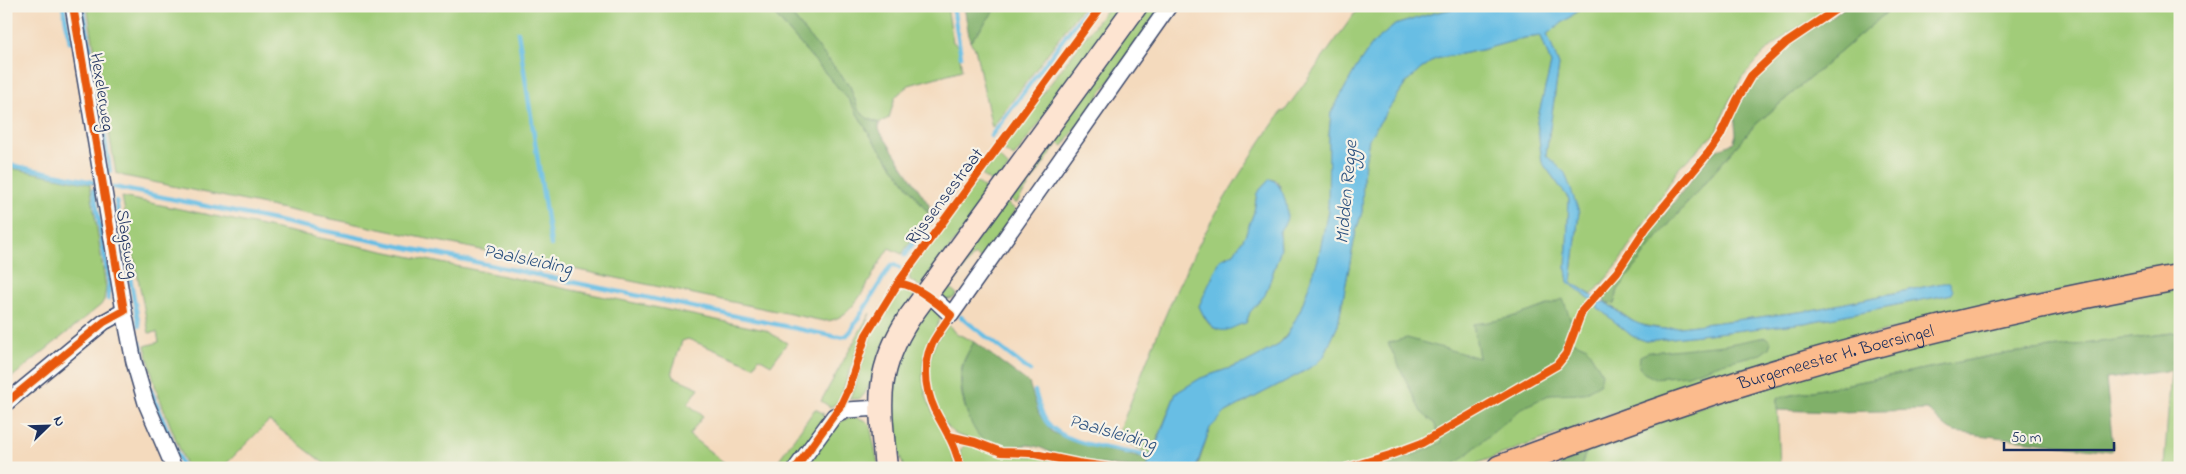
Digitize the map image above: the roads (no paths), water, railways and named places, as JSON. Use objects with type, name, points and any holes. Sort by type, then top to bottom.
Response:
[{"type":"main road","points":[[886,468],[880,408],[883,379],[890,352],[901,330],[1136,6]]},
{"type":"main road","name":"Burgemeester H. Boersingel","points":[[1500,468],[1638,417],[1815,361],[1892,340],[2033,306],[2180,278]]},
{"type":"main road","points":[[883,439],[895,468]]},
{"type":"street","name":"Hexelerweg","points":[[73,6],[103,182]]},
{"type":"street","points":[[925,296],[933,298],[951,315],[1169,6]]},
{"type":"street","name":"Slagsweg","points":[[103,182],[124,311],[142,391],[174,468]]},
{"type":"street","points":[[6,403],[104,322],[124,311]]},
{"type":"street","points":[[796,468],[834,416],[851,409],[880,408]]},
{"type":"water","name":"Midden Regge","points":[[1466,6],[1585,6],[1547,34],[1559,65],[1546,155],[1565,173],[1579,212],[1571,282],[1626,317],[1639,324],[1664,329],[1807,311],[1943,283],[1950,283],[1953,291],[1952,294],[1804,323],[1646,341],[1632,336],[1598,308],[1598,305],[1568,282],[1566,269],[1569,199],[1542,162],[1537,121],[1551,64],[1541,36],[1524,38],[1481,50],[1435,59],[1406,83],[1369,138],[1363,176],[1362,212],[1356,231],[1338,325],[1324,356],[1316,364],[1301,373],[1226,412],[1210,428],[1196,468],[1147,468],[1176,393],[1201,378],[1245,363],[1277,346],[1286,337],[1300,311],[1318,260],[1328,210],[1331,113],[1356,68],[1373,43],[1395,25],[1434,13]]},
{"type":"water","points":[[1270,179],[1281,190],[1286,203],[1287,216],[1279,233],[1280,252],[1265,295],[1250,312],[1246,323],[1227,330],[1217,329],[1209,323],[1199,306],[1220,260],[1234,253],[1245,236],[1254,212],[1257,193]]},
{"type":"waterway","points":[[63,6],[70,42]]},
{"type":"waterway","points":[[83,6],[96,85]]},
{"type":"waterway","points":[[953,6],[961,56]]},
{"type":"waterway","points":[[991,136],[1088,6]]},
{"type":"waterway","points":[[518,32],[551,245]]},
{"type":"waterway","points":[[99,99],[110,171]]},
{"type":"waterway","name":"Paalsleiding","points":[[6,164],[93,182]]},
{"type":"waterway","points":[[943,200],[961,178]]},
{"type":"waterway","name":"Paalsleiding","points":[[114,187],[837,337],[846,336],[850,332],[891,265],[899,268]]},
{"type":"waterway","points":[[94,190],[109,283],[108,299]]},
{"type":"waterway","points":[[116,201],[139,326]]},
{"type":"waterway","points":[[905,255],[929,220]]},
{"type":"waterway","name":"Paalsleiding","points":[[961,317],[1030,371]]},
{"type":"waterway","points":[[140,343],[150,388],[183,468]]},
{"type":"waterway","name":"Paalsleiding","points":[[1035,391],[1046,421],[1055,430],[1067,437],[1096,446],[1155,458]]}]
